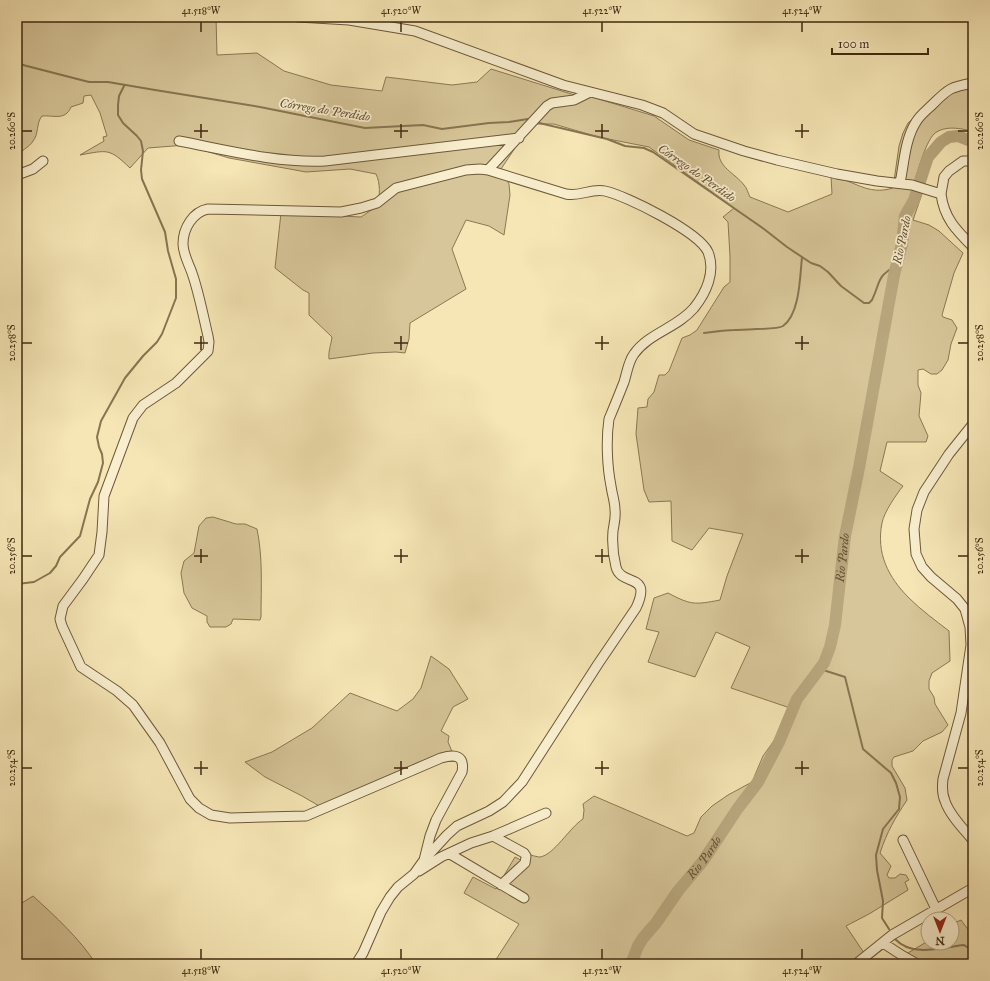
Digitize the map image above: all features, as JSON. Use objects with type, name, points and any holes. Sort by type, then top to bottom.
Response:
[{"type":"street","points":[[298,17],[349,20],[415,31],[563,85],[642,105],[663,113],[694,134],[744,151],[837,174],[912,185],[942,194]]},
{"type":"street","points":[[900,183],[909,141],[916,122],[923,113],[950,88],[958,85],[973,83]]},
{"type":"street","points":[[488,170],[547,106],[552,103],[574,100],[590,92]]},
{"type":"street","points":[[179,141],[282,160],[306,162],[519,138]]},
{"type":"street","points":[[17,175],[34,169],[43,161]]},
{"type":"street","points":[[973,161],[963,161],[949,171],[944,177],[942,194],[946,214],[953,226],[973,247]]},
{"type":"street","points":[[414,874],[424,860],[457,826],[489,811],[513,793],[522,782],[636,608],[640,598],[641,588],[617,570],[612,547],[616,510],[609,474],[609,419],[633,355],[644,343],[670,328],[693,309],[704,294],[709,283],[710,272],[708,252],[700,243],[670,220],[643,206],[607,192],[596,190],[578,195],[566,194],[488,170],[480,169],[466,170],[396,188],[377,203],[341,212],[208,209],[201,210],[195,215],[188,225],[184,235],[183,245],[208,336],[208,351],[176,383],[143,405],[133,418],[104,496],[99,554],[63,606],[60,619],[81,667],[117,691],[133,705],[160,743],[190,799],[199,808],[211,815],[230,818],[306,816],[441,758],[449,755],[456,756],[461,760],[463,765],[462,772],[436,820],[424,860]]},
{"type":"street","points":[[973,424],[949,454],[924,492],[917,510],[914,530],[916,554],[922,567],[931,577],[957,598],[965,609],[970,627],[971,646],[961,712],[943,779],[942,791],[945,802],[960,825],[973,840]]},
{"type":"street","points":[[356,964],[363,953],[381,912],[390,897],[414,874],[470,844],[493,836],[546,813]]},
{"type":"street","points":[[493,836],[524,853],[526,856],[525,863],[501,885]]},
{"type":"street","points":[[903,840],[936,909]]},
{"type":"street","points":[[450,854],[524,898]]},
{"type":"street","points":[[856,964],[892,935],[973,888]]},
{"type":"street","points":[[883,943],[917,964]]},
{"type":"shaded area","points":[[17,17],[216,17],[217,55],[257,53],[284,71],[331,85],[382,91],[386,77],[452,85],[477,82],[491,69],[581,97],[586,95],[654,116],[689,140],[719,150],[721,161],[727,169],[745,186],[750,197],[788,212],[832,194],[831,176],[868,189],[884,190],[893,188],[899,146],[908,123],[942,93],[973,88],[973,132],[964,129],[948,128],[934,134],[924,151],[913,186],[923,191],[913,220],[929,225],[939,231],[963,253],[954,273],[942,315],[943,317],[952,320],[957,328],[951,344],[948,360],[942,370],[937,374],[931,374],[923,369],[918,370],[918,385],[921,393],[919,416],[928,436],[926,442],[887,442],[880,471],[903,486],[888,509],[882,523],[881,544],[885,564],[895,582],[909,598],[949,631],[950,661],[932,673],[929,681],[929,689],[934,697],[935,704],[948,725],[942,732],[923,741],[913,751],[894,757],[892,760],[892,766],[905,788],[907,800],[885,838],[880,853],[891,866],[887,875],[889,878],[895,878],[900,874],[906,875],[909,880],[905,882],[908,890],[846,926],[864,953],[882,950],[864,964],[493,964],[519,924],[464,893],[473,877],[496,889],[515,857],[526,863],[531,855],[540,857],[551,851],[583,819],[583,804],[594,796],[687,836],[694,833],[701,817],[712,806],[728,795],[752,782],[763,756],[796,710],[731,688],[750,647],[716,632],[695,677],[648,662],[659,632],[646,629],[654,598],[668,593],[682,600],[693,603],[704,603],[720,600],[727,576],[743,534],[709,528],[692,550],[672,541],[671,501],[649,502],[644,490],[636,434],[638,408],[647,407],[648,399],[654,392],[659,375],[665,375],[669,371],[682,338],[697,330],[724,287],[730,282],[728,222],[723,217],[734,208],[649,147],[598,137],[554,124],[531,124],[501,169],[509,184],[510,195],[504,235],[489,226],[466,220],[452,249],[466,289],[410,323],[409,339],[405,353],[373,353],[329,359],[332,337],[309,315],[309,293],[275,268],[281,213],[361,217],[373,209],[378,202],[379,190],[376,174],[350,169],[306,172],[229,158],[186,145],[148,148],[130,168],[117,157],[108,152],[80,155],[104,141],[103,137],[107,136],[100,113],[91,95],[84,96],[83,103],[71,107],[66,114],[62,116],[42,116],[35,138],[17,158]]},
{"type":"shaded area","points":[[213,517],[236,524],[245,524],[257,529],[261,562],[260,620],[233,619],[231,624],[226,627],[210,627],[207,622],[207,616],[192,608],[184,593],[181,573],[184,561],[194,553],[199,526],[206,518]]},
{"type":"shaded area","points":[[431,656],[449,669],[468,699],[453,707],[441,731],[449,736],[448,742],[456,761],[437,762],[326,810],[265,777],[245,762],[272,752],[312,728],[350,693],[397,711],[413,699],[421,688]]},
{"type":"shaded area","points":[[33,896],[75,937],[96,964],[17,964],[17,906]]},
{"type":"shaded area","points":[[960,920],[970,932],[973,932],[973,964],[908,964],[900,961],[908,953],[920,946],[920,951],[960,951]]},
{"type":"waterway","name":"Córrego do Perdido","points":[[17,61],[23,65],[89,82],[108,82],[260,107],[365,128],[423,125],[442,129],[528,119],[531,120]]},
{"type":"waterway","points":[[17,584],[34,582],[50,573],[56,566],[60,557],[80,536],[90,499],[98,482],[103,463],[97,437],[101,421],[125,378],[157,342],[162,334],[176,298],[176,279],[168,251],[165,232],[142,179],[141,170],[143,151],[141,141],[123,123],[118,115],[119,96],[124,86]]},
{"type":"waterway","name":"Córrego do Perdido","points":[[535,122],[607,139],[625,146],[644,148],[653,152],[764,229],[787,247],[811,263],[820,266],[841,286],[864,303],[869,303],[872,300],[882,276],[897,265]]},
{"type":"waterway","name":"Rio Pardo","points":[[631,964],[643,938],[656,923],[678,891],[703,861],[738,808],[758,782],[779,742],[797,699],[824,663],[830,647],[835,625],[845,536],[859,468],[894,275],[902,244],[905,216],[914,200],[928,157],[941,142],[949,137],[958,136],[973,142]]},
{"type":"waterway","points":[[704,333],[783,326],[789,320],[796,304],[800,284],[802,257]]},
{"type":"waterway","points":[[820,669],[845,677],[863,749],[891,773],[900,797],[899,809],[883,829],[876,855],[877,870],[883,901],[882,918],[889,929]]},
{"type":"waterway","points":[[895,939],[902,945],[919,950],[964,945],[973,951]]}]
